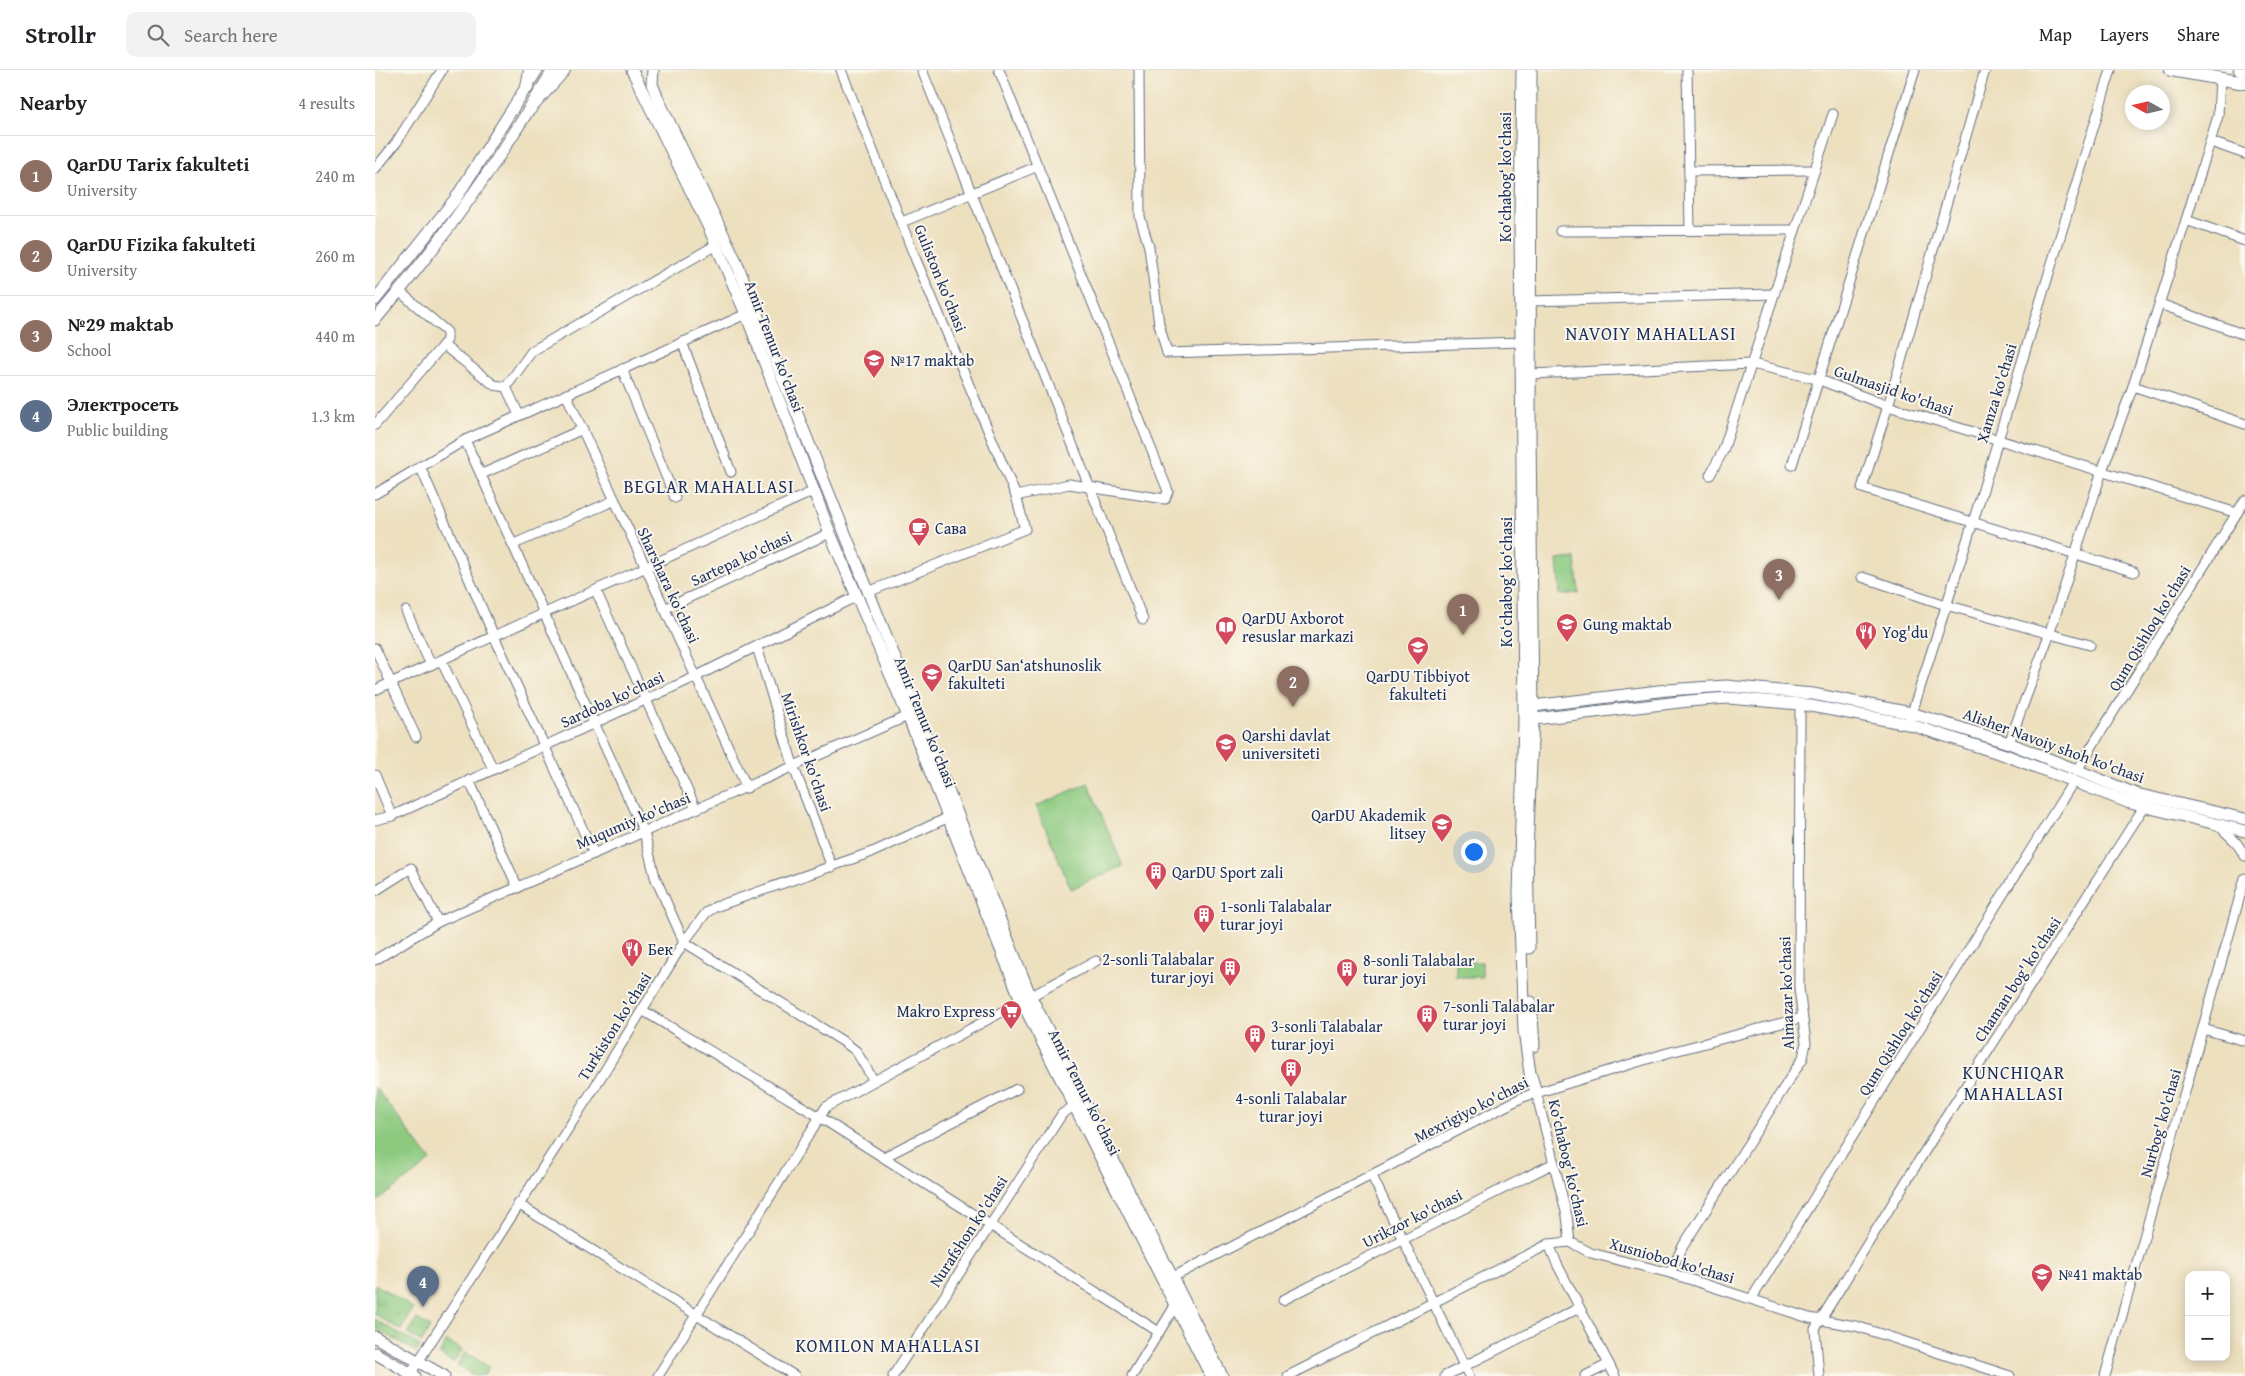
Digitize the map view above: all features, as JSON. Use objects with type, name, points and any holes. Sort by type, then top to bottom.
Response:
[{"type":"highway","points":[[527,88],[531,70]]},
{"type":"highway","points":[[529,110],[564,70]]},
{"type":"highway","points":[[2171,70],[2245,83]]},
{"type":"highway","points":[[2240,70],[2245,71]]},
{"type":"main road","points":[[376,297],[456,198],[537,70]]},
{"type":"main road","points":[[375,320],[447,230],[529,110],[553,70]]},
{"type":"main road","name":"Amir Temur ko'chasi","points":[[632,70],[717,245],[746,314],[830,533],[862,594],[1025,998],[1223,1376]]},
{"type":"main road","name":"Amir Temur ko'chasi","points":[[653,70],[652,84],[658,99],[735,259],[947,818],[1073,1106],[1211,1376]]},
{"type":"main road","name":"Ko‘chabog‘ ko‘chasi","points":[[1522,70],[1525,217],[1528,719],[1519,854],[1524,1030],[1530,1073],[1536,1092]]},
{"type":"main road","name":"Ko‘chabog‘ ko‘chasi","points":[[1528,707],[1531,374],[1525,344],[1531,301],[1525,217],[1531,70]]},
{"type":"main road","name":"Alisher Navoiy shoh ko'chasi","points":[[1528,707],[1667,690],[1726,686],[1813,694],[2009,743],[2075,777],[2145,807],[2245,831]]},
{"type":"main road","name":"Alisher Navoiy shoh ko'chasi","points":[[1528,719],[1728,698],[1800,704],[1910,718],[2005,755],[2075,777],[2136,794],[2245,819]]},
{"type":"main road","points":[[375,1338],[444,1376]]},
{"type":"main road","points":[[375,1352],[412,1375]]},
{"type":"street","points":[[375,169],[396,142],[442,70]]},
{"type":"street","name":"Guliston ko'chasi","points":[[841,70],[1016,496],[1025,530],[862,594]]},
{"type":"street","points":[[922,70],[1143,620]]},
{"type":"street","points":[[999,70],[1168,491],[1165,498],[1069,484],[1016,496]]},
{"type":"street","points":[[1139,70],[1140,217],[1149,247],[1159,324],[1167,354],[1525,344]]},
{"type":"street","points":[[1687,70],[1690,230]]},
{"type":"street","points":[[1792,465],[1817,379],[1915,70]]},
{"type":"street","points":[[1985,70],[1888,406],[1862,488],[2134,572]]},
{"type":"street","name":"Xamza ko'chasi","points":[[1910,718],[2099,118],[2111,70]]},
{"type":"street","points":[[2009,743],[2049,635],[2102,471],[2160,304],[2218,116],[2220,78]]},
{"type":"street","points":[[1710,475],[1723,451],[1833,114]]},
{"type":"street","points":[[2211,142],[2245,154]]},
{"type":"street","points":[[902,222],[1038,166]]},
{"type":"street","points":[[1689,171],[1815,170]]},
{"type":"street","points":[[2186,220],[2245,241]]},
{"type":"street","points":[[1560,231],[1795,230]]},
{"type":"street","points":[[506,387],[532,351],[717,245]]},
{"type":"street","points":[[375,425],[447,340],[447,332],[441,324],[399,291]]},
{"type":"street","points":[[1531,301],[1774,294]]},
{"type":"street","points":[[2160,304],[2245,335]]},
{"type":"street","points":[[375,494],[465,440],[746,314]]},
{"type":"street","points":[[682,342],[731,472]]},
{"type":"street","points":[[443,345],[494,385],[506,387]]},
{"type":"street","name":"Gulmasjid ko'chasi","points":[[1531,374],[1752,364],[1817,379],[1888,406],[2237,513]]},
{"type":"street","points":[[622,369],[675,498]]},
{"type":"street","points":[[2133,386],[2245,424]]},
{"type":"street","points":[[506,387],[519,415]]},
{"type":"street","name":"Sharshara ko'chasi","points":[[566,394],[613,500],[747,788]]},
{"type":"street","points":[[482,474],[583,429]]},
{"type":"street","points":[[465,440],[644,832],[655,876],[684,942],[844,1042],[856,1051],[874,1080]]},
{"type":"street","points":[[420,466],[544,748],[594,854]]},
{"type":"street","points":[[375,690],[814,491]]},
{"type":"street","points":[[514,544],[613,500]]},
{"type":"street","name":"Qum Qishloq ko'chasi","points":[[1752,1298],[2245,500]]},
{"type":"street","name":"Sartepa ko'chasi","points":[[664,609],[830,533]]},
{"type":"street","points":[[1862,577],[1946,605],[2089,645]]},
{"type":"street","points":[[595,591],[696,810]]},
{"type":"street","name":"Sardoba ko'chasi","points":[[375,820],[393,816],[493,769],[544,748],[757,647],[862,594]]},
{"type":"street","points":[[406,611],[431,665]]},
{"type":"street","name":"Mirishkor ko'chasi","points":[[757,647],[793,768],[832,866]]},
{"type":"street","points":[[375,648],[416,737]]},
{"type":"street","points":[[441,660],[493,769]]},
{"type":"street","name":"Almazar ko'chasi","points":[[1670,1273],[1683,1246],[1803,1058],[1806,1043],[1801,1018],[1799,950],[1800,704]]},
{"type":"street","name":"Muqumiy ko'chasi","points":[[375,960],[438,922],[908,716]]},
{"type":"street","points":[[375,775],[393,816]]},
{"type":"street","points":[[469,780],[518,888]]},
{"type":"street","name":"Chaman bog' ko'chasi","points":[[1819,1376],[1815,1329],[1944,1120],[2145,807]]},
{"type":"street","points":[[2232,816],[2245,811]]},
{"type":"street","name":"Turkiston ko'chasi","points":[[412,1375],[419,1361],[684,942],[706,913],[715,907],[875,851],[947,818]]},
{"type":"street","points":[[2217,825],[2236,842],[2245,856]]},
{"type":"street","points":[[375,891],[411,868],[438,922]]},
{"type":"street","name":"Nurbog' ko'chasi","points":[[2105,1376],[2245,878]]},
{"type":"street","points":[[658,1376],[818,1116],[826,1107],[1096,961]]},
{"type":"street","points":[[642,1010],[884,1157],[1159,1332]]},
{"type":"street","name":"Mexrigiyo ko'chasi","points":[[1173,1278],[1523,1097],[1667,1053],[1801,1018]]},
{"type":"street","points":[[2203,1029],[2245,1041]]},
{"type":"street","points":[[884,1157],[1017,1089]]},
{"type":"street","name":"Ko‘chabog‘ ko‘chasi","points":[[1536,1092],[1567,1216],[1570,1242]]},
{"type":"street","name":"Nurafshon ko'chasi","points":[[893,1376],[1062,1114],[1073,1106]]},
{"type":"street","name":"Urikzor ko'chasi","points":[[1283,1300],[1554,1163]]},
{"type":"street","points":[[1372,1176],[1469,1376]]},
{"type":"street","points":[[518,1204],[795,1376]]},
{"type":"street","points":[[1288,1376],[1303,1373],[1433,1301],[1549,1244],[1570,1242]]},
{"type":"street","name":"Xusniobod ko'chasi","points":[[1570,1242],[1591,1253],[1670,1273],[1809,1318],[1856,1326],[2010,1376]]},
{"type":"street","points":[[1549,1244],[1579,1308],[1615,1376]]},
{"type":"street","points":[[1132,1376],[1175,1306]]},
{"type":"street","points":[[1445,1376],[1579,1308]]},
{"type":"street","points":[[1585,1376],[1609,1364]]},
{"type":"green space","points":[[1575,558],[1579,593],[1560,595],[1557,560]]},
{"type":"green space","points":[[1088,783],[1123,866],[1071,889],[1036,806]]},
{"type":"green space","points":[[1456,962],[1482,962],[1482,977],[1456,977]]},
{"type":"green space","points":[[375,1087],[431,1161],[375,1203]]},
{"type":"green space","points":[[375,1284],[413,1308],[401,1330],[375,1314]]},
{"type":"green space","points":[[375,1319],[420,1346],[417,1352],[375,1328]]},
{"type":"green space","points":[[417,1319],[430,1327],[422,1342],[407,1334]]},
{"type":"green space","points":[[447,1341],[462,1350],[453,1363],[439,1354]]},
{"type":"green space","points":[[465,1352],[489,1367],[484,1375],[474,1376],[457,1365]]},
{"type":"place","name":"№17 maktab","points":[[874,379]]},
{"type":"place","name":"Сава","points":[[919,547]]},
{"type":"place","name":"№29 maktab","points":[[1779,600]]},
{"type":"place","name":"QarDU Tarix fakulteti","points":[[1463,635]]},
{"type":"place","name":"Gung maktab","points":[[1567,643]]},
{"type":"place","name":"QarDU Axborot resuslar markazi","points":[[1226,646]]},
{"type":"place","name":"Yog'du","points":[[1866,651]]},
{"type":"place","name":"QarDU Tibbiyot fakulteti","points":[[1418,666]]},
{"type":"place","name":"QarDU San‘atshunoslik fakulteti","points":[[932,693]]},
{"type":"place","name":"QarDU Fizika fakulteti","points":[[1293,707]]},
{"type":"place","name":"Qarshi davlat universiteti","points":[[1226,763]]},
{"type":"place","name":"QarDU Akademik litsey","points":[[1442,843]]},
{"type":"place","name":"QarDU Sport zali","points":[[1156,891]]},
{"type":"place","name":"1-sonli Talabalar turar joyi","points":[[1204,934]]},
{"type":"place","name":"Бек","points":[[632,968]]},
{"type":"place","name":"2-sonli Talabalar turar joyi","points":[[1230,987]]},
{"type":"place","name":"8-sonli Talabalar turar joyi","points":[[1347,988]]},
{"type":"place","name":"Makro Express","points":[[1011,1030]]},
{"type":"place","name":"7-sonli Talabalar turar joyi","points":[[1427,1034]]},
{"type":"place","name":"3-sonli Talabalar turar joyi","points":[[1255,1054]]},
{"type":"place","name":"4-sonli Talabalar turar joyi","points":[[1291,1088]]},
{"type":"place","name":"№41 maktab","points":[[2042,1293]]},
{"type":"place","name":"Электросеть","points":[[423,1307]]},
{"type":"district","name":"NAVOIY MAHALLASI","points":[[1651,334]]},
{"type":"district","name":"BEGLAR MAHALLASI","points":[[709,487]]},
{"type":"district","name":"KUNCHIQAR MAHALLASI","points":[[2014,1083]]},
{"type":"district","name":"KOMILON MAHALLASI","points":[[888,1346]]}]
